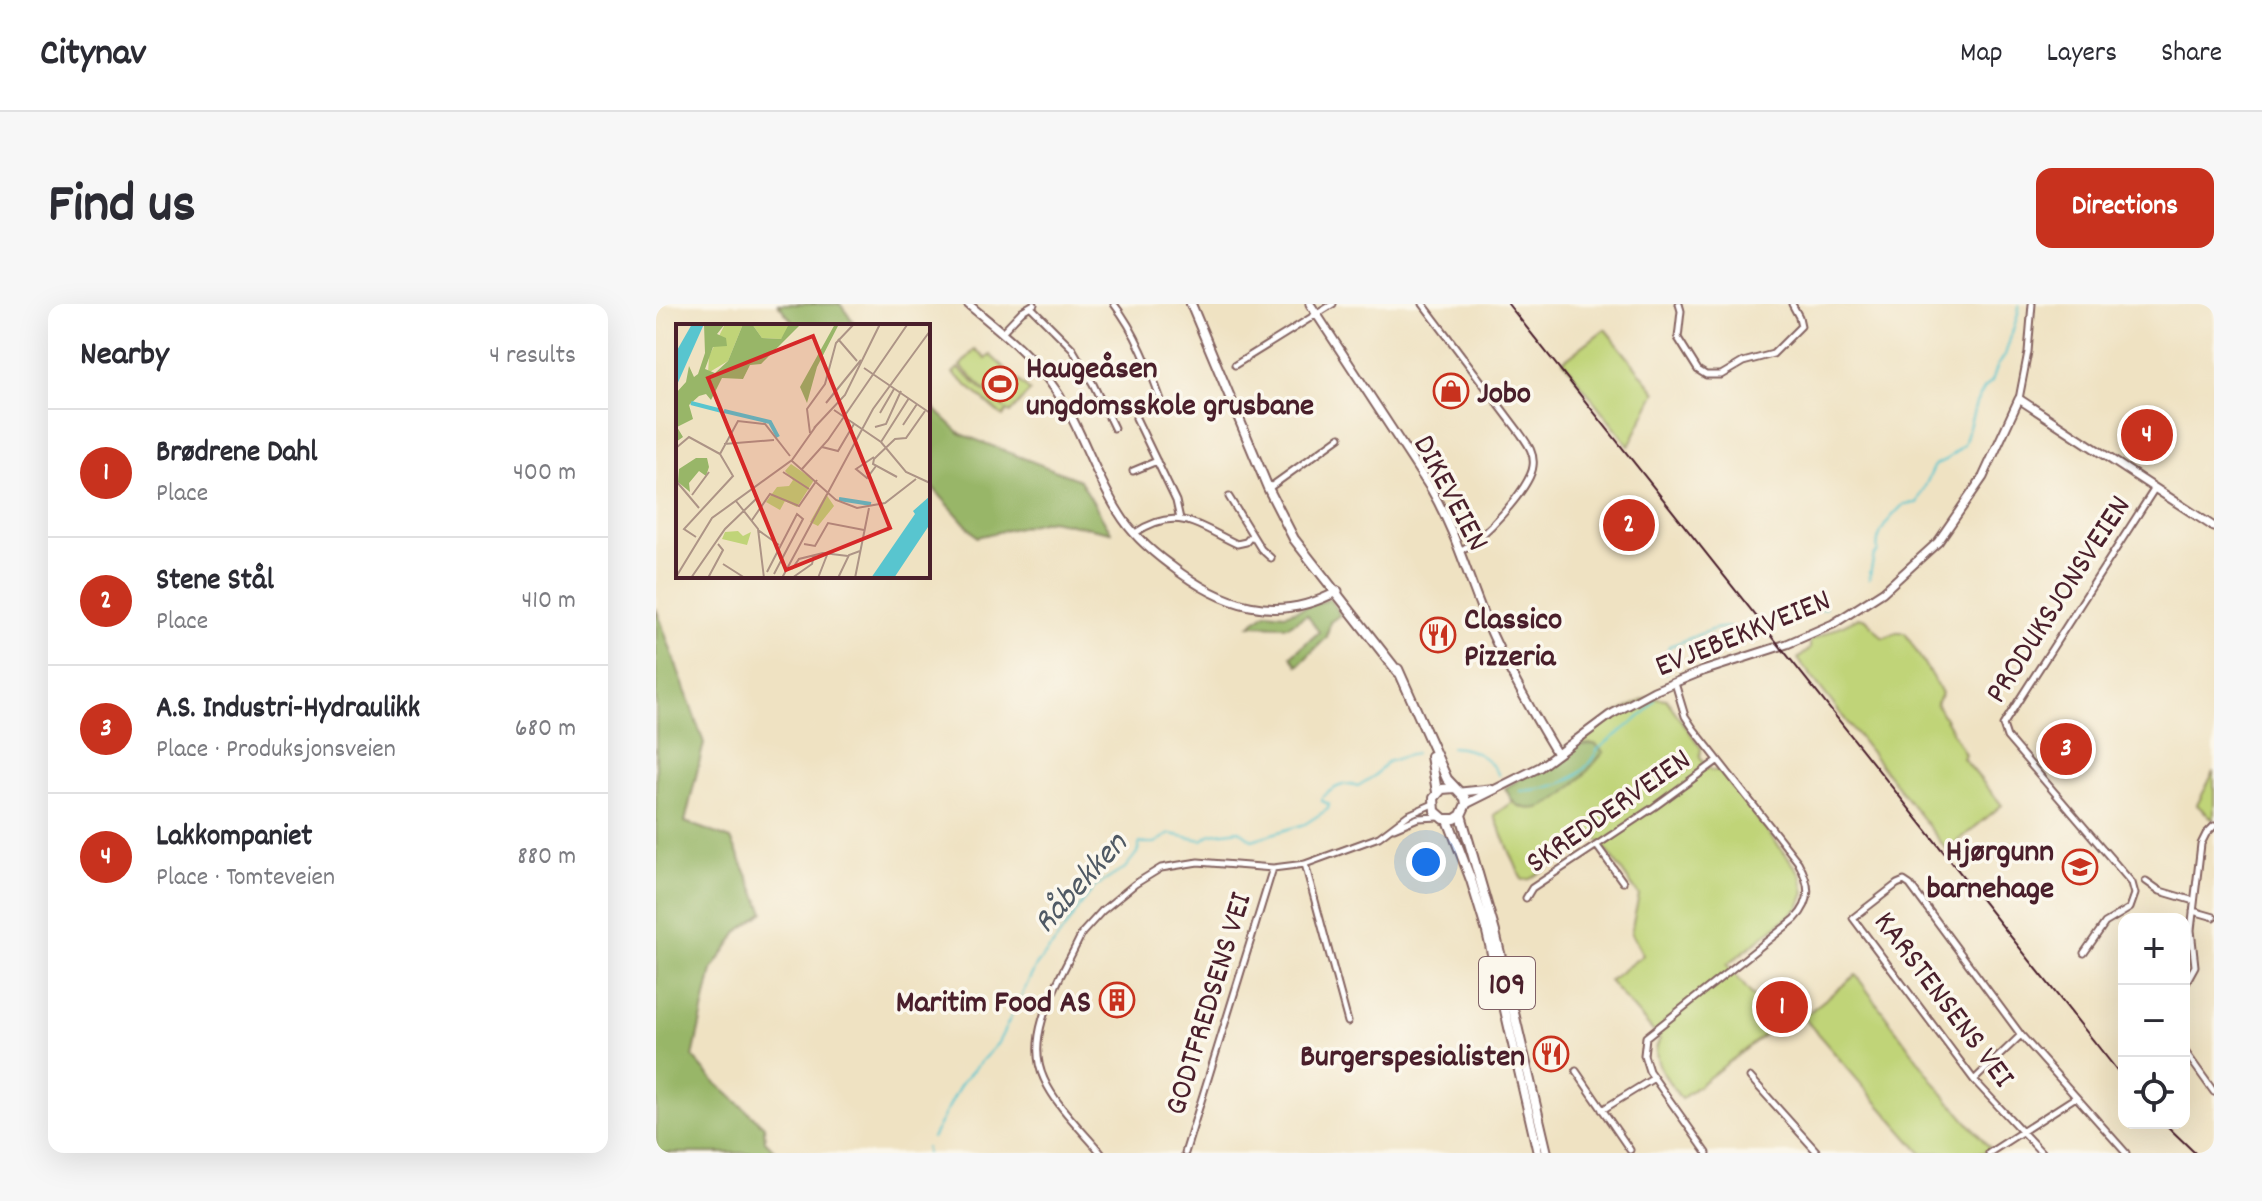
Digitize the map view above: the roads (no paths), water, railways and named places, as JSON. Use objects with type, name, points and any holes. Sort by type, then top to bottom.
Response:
[{"type":"main road","points":[[1191,304],[1268,488],[1293,534],[1384,647],[1447,779],[1466,804],[1461,815],[1444,818]]},
{"type":"main road","points":[[1429,743],[1437,792],[1433,804]]},
{"type":"main road","points":[[1437,792],[1442,789],[1458,790]]},
{"type":"main road","name":"109","points":[[1433,804],[1444,818],[1471,880],[1487,932],[1538,1153]]},
{"type":"main road","name":"109","points":[[1461,815],[1495,932],[1547,1153]]},
{"type":"street","points":[[968,304],[1028,356],[1056,390],[1118,512],[1135,533],[1185,577],[1232,602],[1271,610],[1299,606],[1316,600],[1334,588]]},
{"type":"street","points":[[1114,304],[1124,317],[1148,366],[1161,400]]},
{"type":"street","name":"DIKEVEIEN","points":[[1310,304],[1431,489],[1461,550],[1483,612],[1504,658],[1557,754]]},
{"type":"street","points":[[1235,365],[1333,304]]},
{"type":"street","points":[[1423,304],[1520,433],[1533,455],[1530,477],[1509,506],[1481,538],[1461,550]]},
{"type":"street","points":[[1679,304],[1678,338],[1698,370],[1712,376],[1721,375],[1743,362],[1765,358],[1787,342],[1801,326],[1792,304]]},
{"type":"street","name":"EVJEBEKKVEIEN","points":[[1466,804],[1540,767],[1610,715],[1675,683],[1787,644],[1833,624],[1883,592],[1938,542],[1983,477],[2019,399],[2028,352],[2032,304]]},
{"type":"street","points":[[1002,333],[1022,311],[1032,305],[1072,348],[1114,428]]},
{"type":"street","points":[[2019,399],[2214,527]]},
{"type":"street","points":[[1136,418],[1176,501],[1180,519]]},
{"type":"street","points":[[1268,488],[1340,437]]},
{"type":"street","points":[[1133,471],[1157,461]]},
{"type":"street","name":"PRODUKSJONSVEIEN","points":[[2084,953],[2105,923],[2130,908],[2135,894],[2132,883],[2007,737],[2003,725],[2155,488]]},
{"type":"street","points":[[1229,497],[1252,535],[1271,558]]},
{"type":"street","points":[[1135,533],[1164,518],[1180,519],[1237,544],[1246,542],[1252,535]]},
{"type":"street","points":[[1675,683],[1685,716],[1798,862],[1809,892],[1803,910],[1795,919],[1648,1034],[1644,1041],[1649,1071],[1707,1153]]},
{"type":"street","name":"SKREDDERVEIEN","points":[[1526,898],[1532,888],[1717,761]]},
{"type":"street","name":"EVJEBEKKVEIEN","points":[[1458,790],[1496,788]]},
{"type":"street","points":[[1393,828],[1408,815],[1433,804]]},
{"type":"street","points":[[1101,1153],[1051,1092],[1043,1079],[1038,1058],[1037,1040],[1042,1020],[1086,927],[1135,884],[1161,868],[1198,862],[1273,868],[1305,864],[1367,842],[1418,818],[1444,818]]},
{"type":"street","points":[[2185,985],[2195,966],[2191,930],[2201,844],[2214,826]]},
{"type":"street","points":[[1597,846],[1623,882]]},
{"type":"street","points":[[1305,864],[1348,1022]]},
{"type":"street","name":"GODTFREDSENS VEI","points":[[1185,1153],[1273,868]]},
{"type":"street","name":"KARSTENSENS VEI","points":[[2021,1035],[1910,885],[1904,881],[1853,918],[1974,1080],[2042,1153]]},
{"type":"street","points":[[2146,881],[2160,891],[2194,901]]},
{"type":"street","points":[[2193,911],[2214,917]]},
{"type":"street","points":[[1974,1080],[2021,1035],[2126,1153]]},
{"type":"street","points":[[2189,1057],[2214,1092]]},
{"type":"street","points":[[1576,1071],[1630,1150]]},
{"type":"street","points":[[1750,1077],[1818,1153]]},
{"type":"street","points":[[1602,1110],[1654,1078]]},
{"type":"street","points":[[1989,1153],[2076,1097]]},
{"type":"waterway","points":[[1869,579],[1885,526],[1904,504],[1917,503],[1935,465],[1964,445],[1976,403],[2005,355],[2019,304]]},
{"type":"waterway","points":[[1775,623],[1800,609],[1814,611],[1826,608]]},
{"type":"waterway","name":"Råbekken","points":[[1666,673],[1665,660],[1669,646],[1718,628],[1739,629],[1751,634]]},
{"type":"waterway","name":"Råbekken","points":[[1520,791],[1555,786],[1575,776],[1598,749],[1644,714],[1655,700]]},
{"type":"waterway","name":"Råbekken","points":[[1451,747],[1479,754],[1499,775]]},
{"type":"waterway","name":"Råbekken","points":[[932,1138],[962,1082],[998,1043],[1037,964],[1094,888],[1125,868],[1137,853],[1140,843],[1155,843],[1170,834],[1202,840],[1211,834],[1239,830],[1252,840],[1305,824],[1328,809],[1329,804],[1322,801],[1322,797],[1330,791],[1343,785],[1358,786],[1374,776],[1387,762],[1415,753]]},
{"type":"waterway","name":"Råbekken","points":[[926,1148],[926,1153]]},
{"type":"railway","points":[[1508,304],[2118,1071]]},
{"type":"railway","points":[[2170,1129],[2195,1153]]},
{"type":"place","name":"Haugeåsen ungdomsskole grusbane","points":[[1000,384]]},
{"type":"place","name":"Jobo","points":[[1451,391]]},
{"type":"place","name":"Lakkompaniet","points":[[2147,435]]},
{"type":"place","name":"Stene Stål","points":[[1629,525]]},
{"type":"place","name":"Classico Pizzeria","points":[[1438,635]]},
{"type":"place","name":"A.S. Industri-Hydraulikk","points":[[2066,749]]},
{"type":"place","name":"Hjørgunn barnehage","points":[[2080,867]]},
{"type":"place","name":"Maritim Food AS","points":[[1117,1000]]},
{"type":"place","name":"Brødrene Dahl","points":[[1782,1007]]},
{"type":"place","name":"Burgerspesialisten","points":[[1551,1054]]}]
